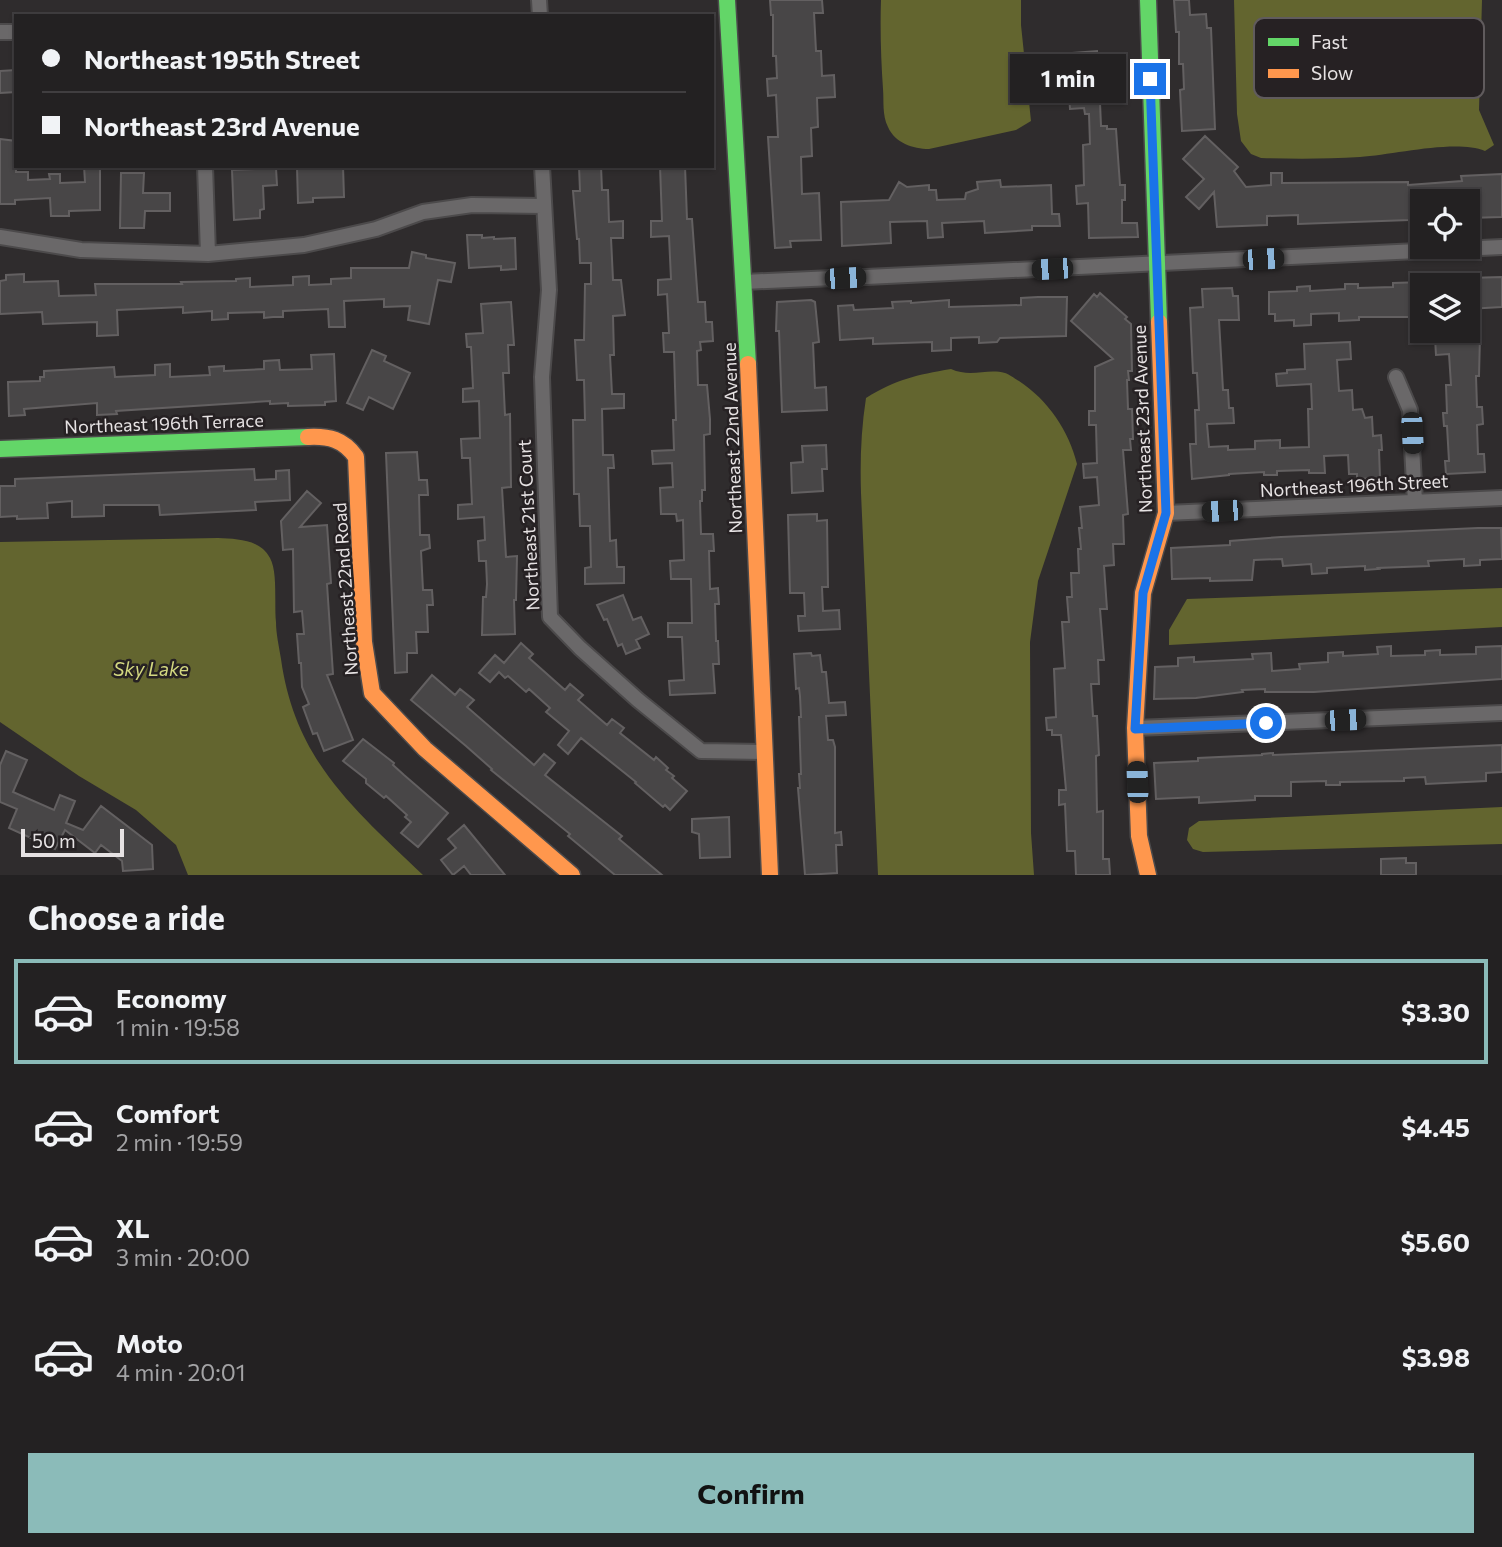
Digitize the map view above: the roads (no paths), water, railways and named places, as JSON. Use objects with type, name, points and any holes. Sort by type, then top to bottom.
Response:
[{"type":"street","name":"Northeast 22nd Avenue","points":[[727,0],[744,282],[770,875]]},
{"type":"street","name":"Northeast 23rd Avenue","points":[[1148,0],[1166,513],[1143,593],[1135,729],[1139,836],[1148,875]]},
{"type":"street","points":[[205,168],[208,254]]},
{"type":"street","name":"Northeast 21st Court","points":[[542,168],[549,290],[541,377],[550,617],[609,674],[701,751],[765,752]]},
{"type":"street","points":[[0,237],[81,250],[208,254],[304,245],[376,229],[423,212],[472,205],[543,206]]},
{"type":"street","points":[[744,282],[1502,247]]},
{"type":"street","points":[[1396,377],[1410,410],[1415,502]]},
{"type":"street","name":"Northeast 196th Terrace","points":[[0,449],[329,436]]},
{"type":"street","name":"Northeast 22nd Road","points":[[329,436],[348,446],[356,457],[364,642],[372,693],[425,749],[572,875]]},
{"type":"street","name":"Northeast 196th Street","points":[[1166,513],[1502,498]]},
{"type":"street","points":[[1135,729],[1502,713]]},
{"type":"water","points":[[881,0],[1021,0],[1031,121],[1016,130],[929,149],[911,146],[895,137],[888,127],[884,113]]},
{"type":"water","points":[[1234,0],[1482,0],[1482,18],[1254,18],[1254,98],[1479,98],[1479,110],[1494,145],[1485,151],[1441,147],[1374,156],[1261,158],[1251,154],[1241,141],[1237,114]]},
{"type":"water","points":[[951,369],[965,373],[1005,373],[1019,381],[1039,397],[1056,417],[1069,440],[1077,464],[1038,581],[1030,642],[1031,833],[1034,875],[878,875],[861,493],[861,446],[866,398],[907,379]]},
{"type":"water","name":"Sky Lake","points":[[218,538],[254,544],[270,558],[274,572],[276,627],[281,659],[288,695],[299,726],[331,780],[373,827],[423,875],[188,875],[176,845],[136,810],[79,776],[0,722],[0,542]]},
{"type":"water","points":[[1502,588],[1502,627],[1169,645],[1169,630],[1187,599]]},
{"type":"water","points":[[1502,807],[1502,844],[1203,852],[1193,849],[1187,840],[1189,828],[1199,821]]}]
